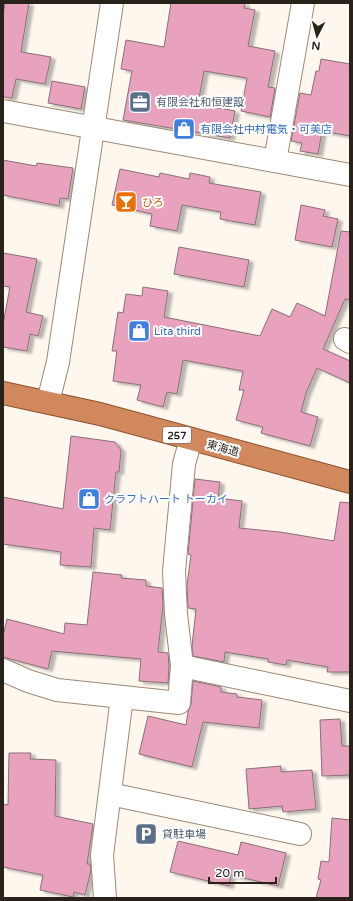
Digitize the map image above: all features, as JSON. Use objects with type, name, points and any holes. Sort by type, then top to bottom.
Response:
[{"type":"highway","name":"東海道","points":[[3,393],[48,402],[350,482]]},
{"type":"street","points":[[48,402],[58,362],[112,3]]},
{"type":"street","points":[[275,161],[302,3]]},
{"type":"street","points":[[3,111],[350,175]]},
{"type":"street","points":[[3,670],[28,681],[57,690],[179,703],[182,666],[176,614],[174,571],[184,464],[191,439]]},
{"type":"street","points":[[182,666],[350,700]]},
{"type":"street","points":[[105,898],[101,861],[122,697]]},
{"type":"street","points":[[110,794],[300,834]]},
{"type":"building","points":[[5,3],[29,3],[21,52],[51,57],[45,84],[16,79],[12,98],[3,97],[3,15]]},
{"type":"building","points":[[171,3],[245,3],[244,8],[255,10],[248,46],[275,51],[268,87],[275,88],[270,117],[241,111],[247,78],[204,71],[198,104],[235,111],[230,138],[123,120],[132,71],[121,69],[126,40],[164,47]]},
{"type":"building","points":[[321,59],[350,64],[350,136],[322,131],[318,154],[300,151],[302,143],[291,141],[300,93],[311,95],[316,71],[319,71]]},
{"type":"building","points":[[52,81],[85,87],[81,109],[48,103]]},
{"type":"building","points":[[3,160],[36,166],[37,163],[73,168],[68,199],[60,198],[59,206],[3,195]]},
{"type":"building","points":[[120,169],[159,177],[160,173],[189,179],[190,173],[210,177],[209,183],[261,192],[255,225],[220,219],[221,212],[182,205],[177,231],[150,226],[152,214],[112,205]]},
{"type":"building","points":[[301,205],[325,210],[323,216],[338,219],[332,247],[295,240]]},
{"type":"building","points":[[341,231],[350,232],[350,300],[345,299],[323,349],[350,361],[350,383],[317,368],[306,393],[301,412],[318,417],[310,446],[261,433],[263,427],[236,420],[244,390],[239,390],[243,371],[183,360],[177,394],[167,392],[163,407],[137,400],[141,385],[113,381],[117,351],[112,351],[118,312],[123,313],[126,294],[142,296],[143,287],[168,291],[164,317],[260,336],[272,309],[290,317],[297,303],[325,316]]},
{"type":"building","points":[[179,247],[249,260],[244,287],[174,274]]},
{"type":"building","points":[[3,253],[37,259],[26,312],[43,316],[38,336],[30,334],[27,351],[3,347],[3,324],[10,287],[3,286]]},
{"type":"building","points":[[71,436],[115,442],[121,450],[119,472],[116,472],[110,530],[94,528],[91,567],[60,565],[61,552],[3,544],[3,497],[63,509]]},
{"type":"building","points":[[195,479],[220,482],[218,498],[242,501],[239,528],[280,532],[334,541],[340,502],[350,503],[350,672],[327,672],[328,667],[287,660],[286,665],[268,662],[268,659],[225,652],[224,662],[193,656],[192,646],[196,609],[188,608],[187,585],[191,555],[188,554]]},
{"type":"building","points":[[93,572],[122,575],[121,578],[146,580],[146,586],[162,588],[163,605],[158,652],[168,653],[168,683],[139,681],[141,659],[52,651],[48,669],[3,657],[3,636],[7,619],[64,634],[65,623],[87,625]]},
{"type":"building","points":[[193,681],[221,687],[221,692],[237,694],[237,697],[262,700],[259,728],[203,722],[192,767],[139,754],[148,716],[186,725],[191,704]]},
{"type":"building","points":[[340,719],[342,746],[350,746],[350,775],[322,776],[320,720]]},
{"type":"building","points":[[9,753],[31,753],[30,759],[56,760],[55,816],[93,824],[87,864],[90,864],[91,870],[85,895],[74,892],[73,897],[40,890],[43,875],[3,867],[3,804],[8,805]]},
{"type":"building","points":[[281,766],[281,772],[312,770],[316,809],[283,812],[282,806],[249,809],[246,769]]},
{"type":"building","points":[[332,818],[350,820],[350,898],[316,898],[321,880],[318,879],[321,861],[329,862]]},
{"type":"building","points":[[178,841],[238,855],[241,842],[286,853],[278,886],[231,875],[229,886],[170,872]]},
{"type":"place","name":"有限会社和恒建設","points":[[140,102]]},
{"type":"place","name":"有限会社中村電気・可美店","points":[[184,129]]},
{"type":"place","name":"ひろ","points":[[126,202]]},
{"type":"place","name":"Lita third","points":[[139,331]]},
{"type":"place","name":"クラフトハート トーカイ","points":[[89,499]]},
{"type":"place","name":"貸駐車場","points":[[146,834]]}]
